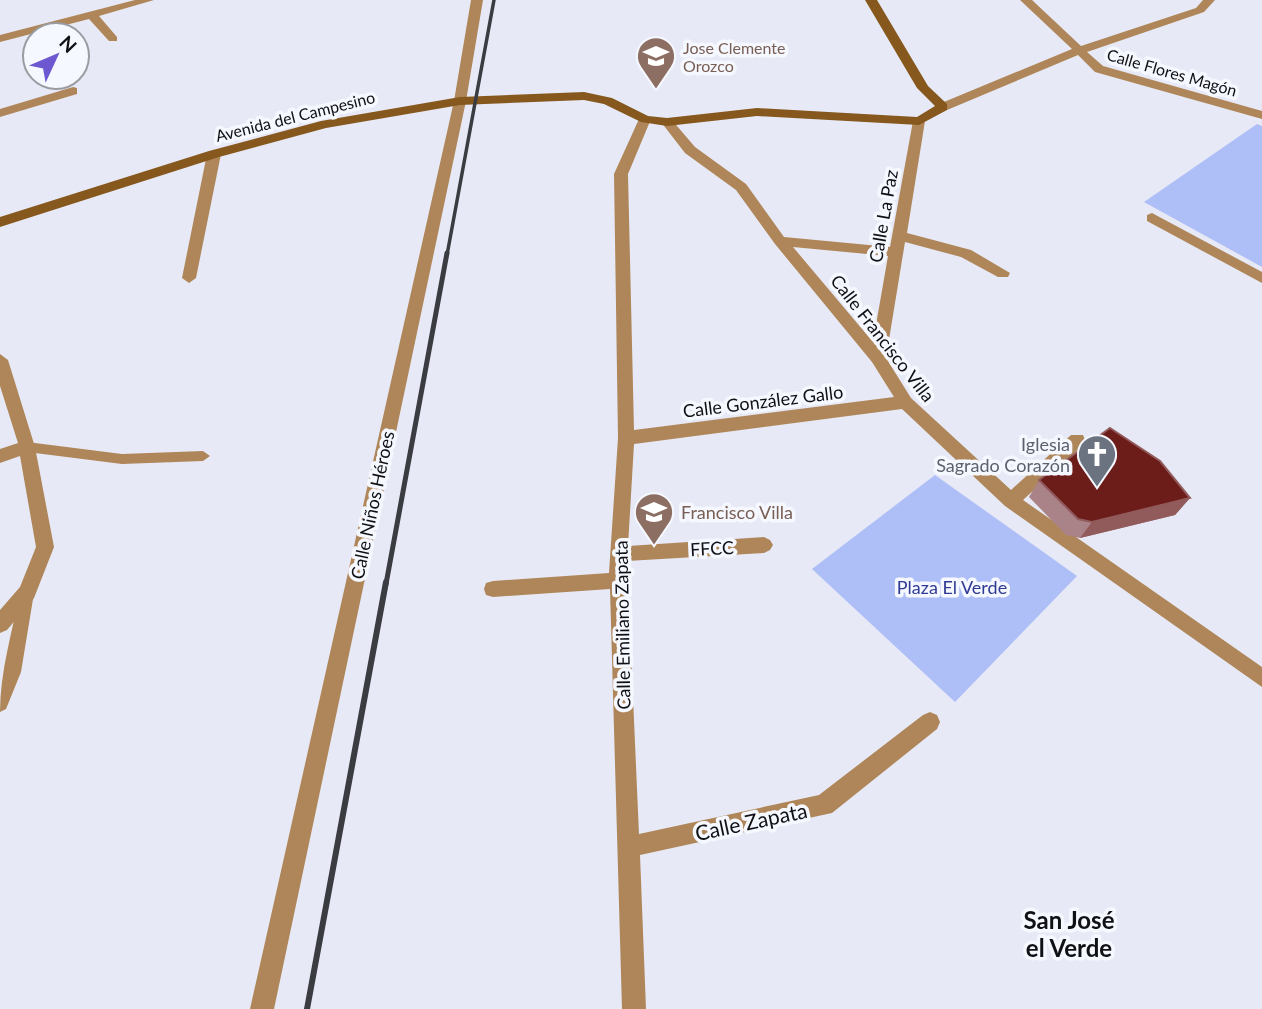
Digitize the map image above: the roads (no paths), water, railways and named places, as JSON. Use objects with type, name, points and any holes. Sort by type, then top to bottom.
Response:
[{"type":"street","points":[[0,39],[148,0]]},
{"type":"street","name":"Calle Niños Héroes","points":[[262,1009],[460,101],[477,0]]},
{"type":"street","points":[[871,0],[923,88],[943,107]]},
{"type":"street","name":"Calle Flores Magón","points":[[1026,0],[1098,69],[1262,115]]},
{"type":"street","points":[[919,121],[943,107],[1078,51],[1200,10],[1209,0]]},
{"type":"street","points":[[92,15],[113,39]]},
{"type":"street","points":[[0,113],[73,91]]},
{"type":"street","name":"Avenida del Campesino","points":[[0,222],[214,153],[325,124],[460,101],[584,96],[608,101],[645,119],[667,122],[757,112],[919,121]]},
{"type":"street","name":"Calle Emiliano Zapata","points":[[634,1009],[618,554],[626,438],[621,174],[645,119]]},
{"type":"street","name":"Calle La Paz","points":[[878,358],[919,121]]},
{"type":"street","name":"Calle Francisco Villa","points":[[667,122],[690,150],[741,187],[780,241],[878,358],[905,402],[1012,501],[1262,678]]},
{"type":"street","points":[[190,278],[214,153]]},
{"type":"street","points":[[1152,218],[1262,278]]},
{"type":"street","points":[[899,236],[966,253],[1003,273]]},
{"type":"street","points":[[780,241],[896,252]]},
{"type":"street","points":[[0,360],[27,447],[45,547],[27,592],[0,624]]},
{"type":"street","name":"Calle González Gallo","points":[[626,438],[905,402]]},
{"type":"street","points":[[1012,501],[1077,440]]},
{"type":"street","points":[[0,456],[27,447]]},
{"type":"street","name":"FFCC","points":[[618,554],[764,545]]},
{"type":"street","points":[[494,589],[619,580]]},
{"type":"street","name":"Calle Zapata","points":[[628,847],[824,805],[930,722]]},
{"type":"lane","points":[[27,447],[122,459],[203,456]]},
{"type":"lane","points":[[0,704],[13,672],[27,592]]},
{"type":"railway","points":[[447,255],[494,0]]},
{"type":"railway","points":[[386,584],[447,253]]},
{"type":"railway","points":[[307,1009],[386,582]]},
{"type":"place","name":"Jose Clemente Orozco","points":[[656,90]]},
{"type":"place","name":"Iglesia Sagrado Corazón","points":[[1097,488]]},
{"type":"place","name":"Francisco Villa","points":[[654,546]]},
{"type":"district","name":"San José el Verde","points":[[1069,933]]},
{"type":"park label","name":"Plaza El Verde","points":[[952,587]]}]
